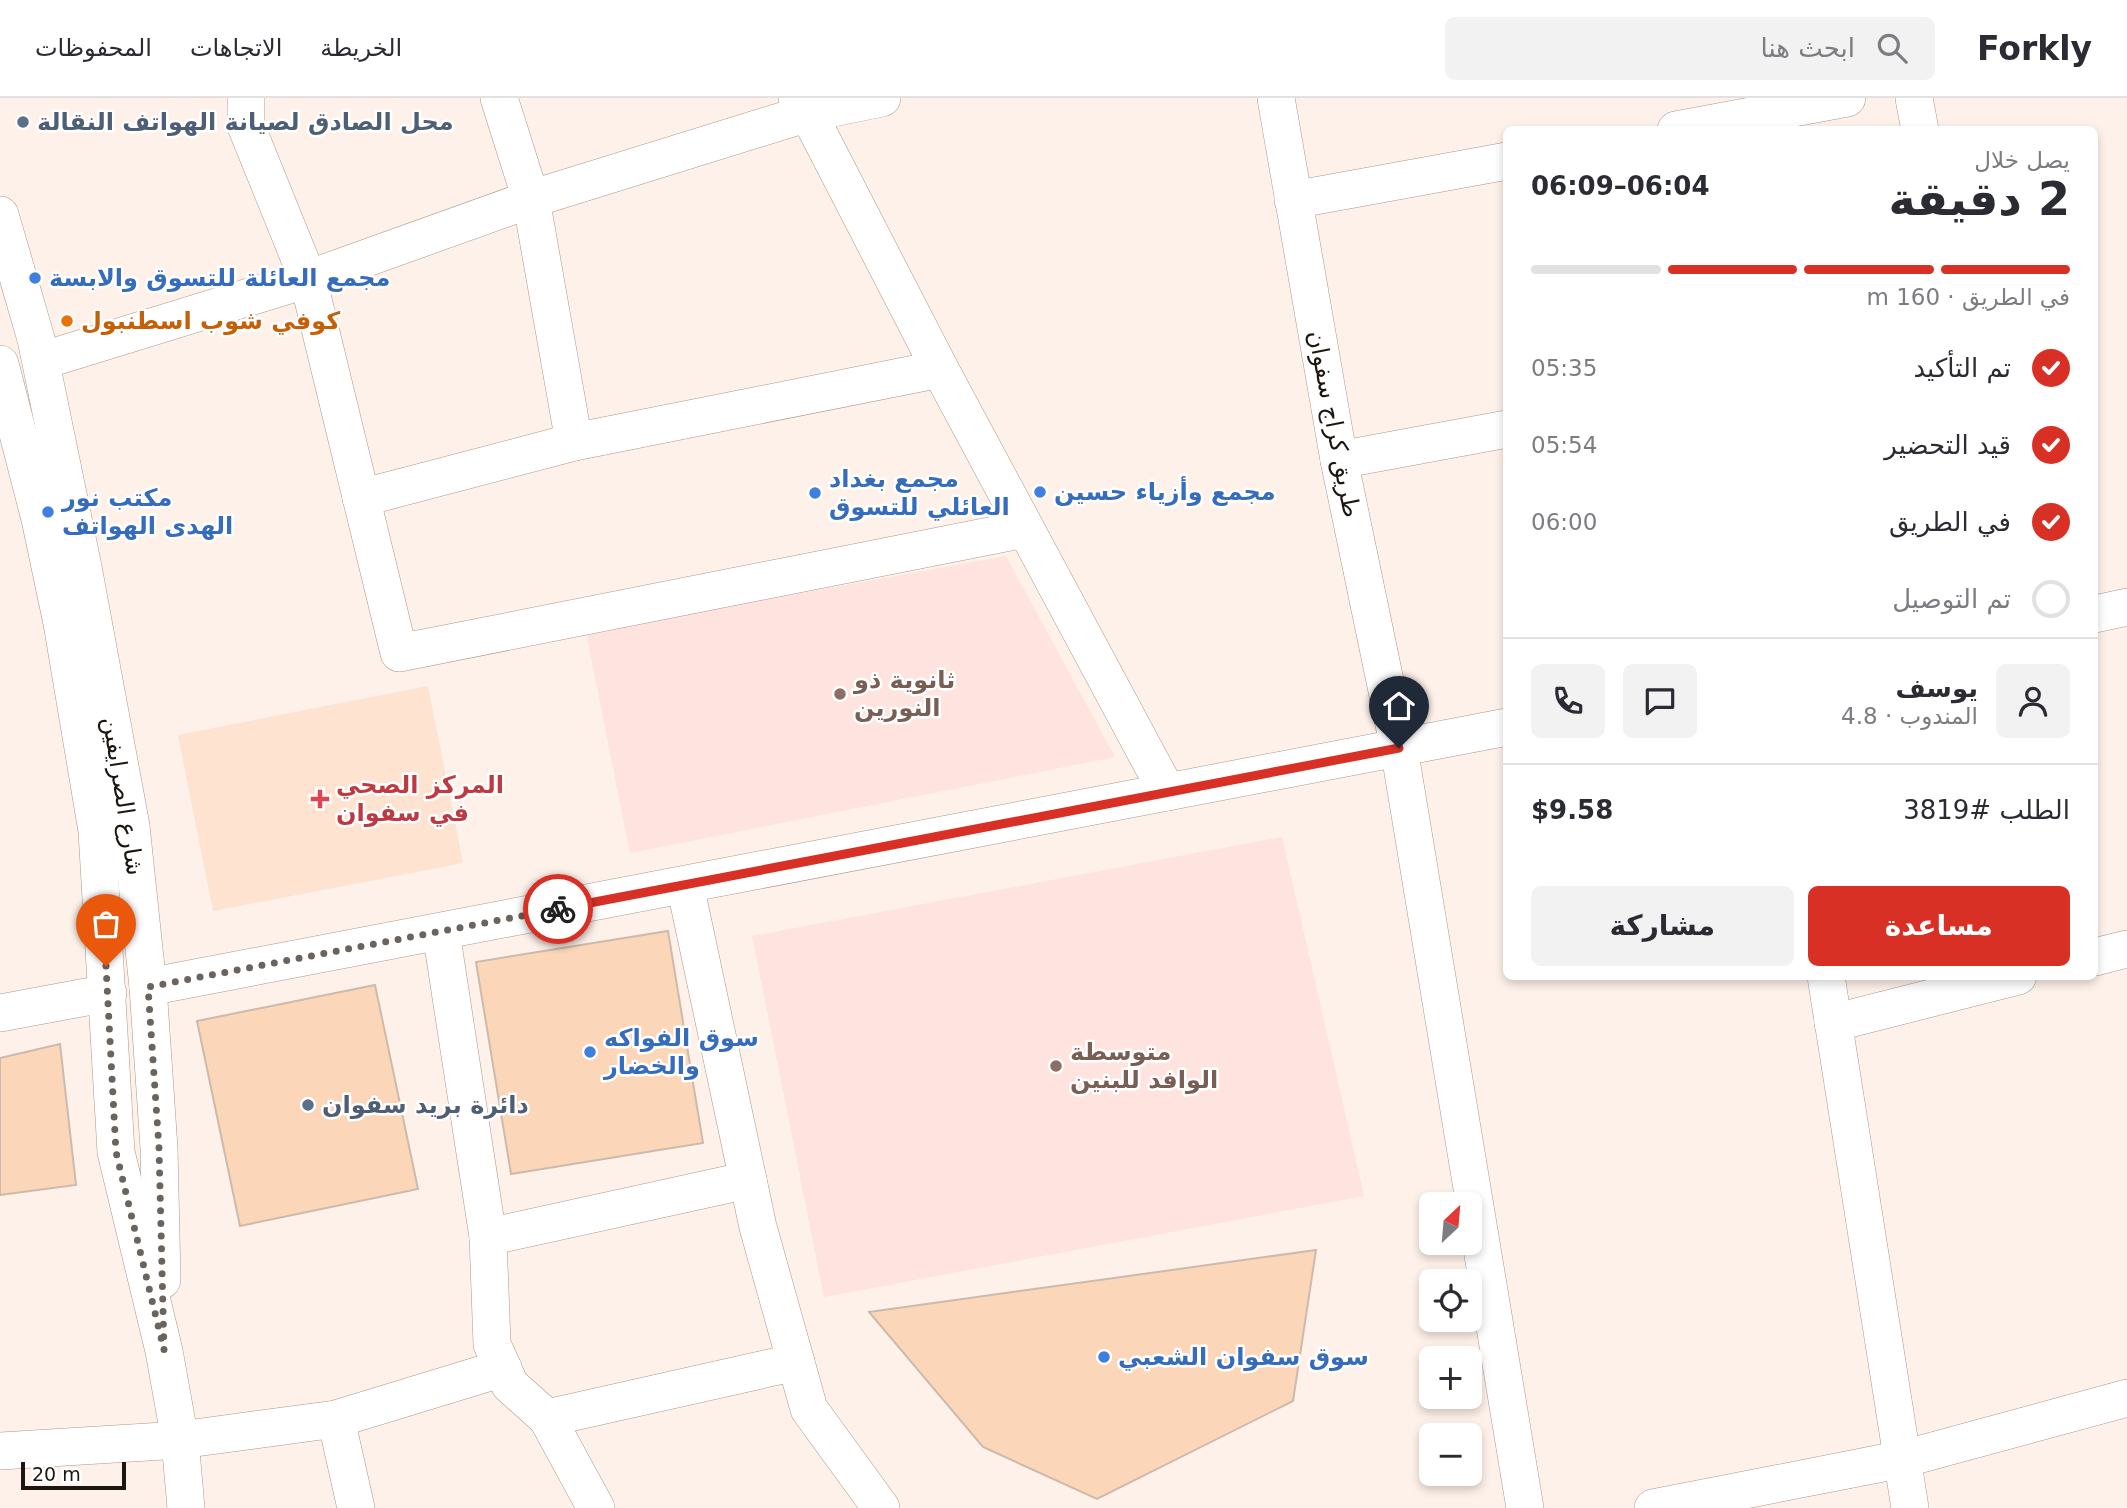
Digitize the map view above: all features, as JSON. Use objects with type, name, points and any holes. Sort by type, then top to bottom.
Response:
[{"type":"street","points":[[246,98],[246,126],[308,279],[399,653],[1025,529]]},
{"type":"street","points":[[499,98],[531,199],[574,442]]},
{"type":"street","points":[[41,361],[308,279],[803,105],[882,98]]},
{"type":"street","name":"طريق كراج سفوان","points":[[1276,98],[1339,460],[1399,748],[1525,1508]]},
{"type":"street","points":[[1697,126],[1847,98]]},
{"type":"street","points":[[1914,98],[1919,126]]},
{"type":"street","points":[[803,105],[940,369],[1167,792]]},
{"type":"street","points":[[1293,200],[1503,161]]},
{"type":"street","name":"شارع الصرايفين","points":[[0,215],[41,361],[83,566],[131,826],[148,987],[159,1148],[164,1350]]},
{"type":"street","name":"شارع الصرايفين","points":[[0,363],[40,519],[62,623],[97,831],[116,1152],[164,1350]]},
{"type":"street","points":[[361,498],[574,442],[940,369]]},
{"type":"street","points":[[1339,460],[1503,430]]},
{"type":"street","points":[[2098,613],[2127,607]]},
{"type":"street","points":[[148,987],[1503,728]]},
{"type":"street","points":[[685,885],[758,1227],[809,1409],[881,1508]]},
{"type":"street","points":[[441,932],[488,1237],[492,1344],[510,1385],[547,1418],[596,1508]]},
{"type":"street","points":[[2098,956],[2127,949]]},
{"type":"street","points":[[1827,980],[1910,1508]]},
{"type":"street","points":[[1833,1023],[2002,980]]},
{"type":"street","points":[[0,1013],[108,993]]},
{"type":"street","points":[[488,1237],[748,1180]]},
{"type":"street","points":[[164,1350],[180,1440],[186,1508]]},
{"type":"street","points":[[547,1418],[796,1362]]},
{"type":"street","points":[[0,1451],[180,1440],[336,1419],[503,1368]]},
{"type":"street","points":[[1653,1508],[1902,1459],[2124,1408]]},
{"type":"street","points":[[336,1419],[356,1508]]},
{"type":"shaded area","name":"ثانوية ذو النورين","points":[[1006,556],[1115,757],[630,853],[586,632]]},
{"type":"shaded area","name":"المركز الصحي في سفوان","points":[[428,686],[463,863],[213,911],[178,735]]},
{"type":"shaded area","name":"متوسطة الوافد للبنين","points":[[1282,837],[1364,1196],[824,1297],[752,936]]},
{"type":"building","name":"سوق الفواكه والخضار","points":[[668,931],[703,1143],[511,1174],[476,962]]},
{"type":"building","name":"دائرة بريد سفوان","points":[[375,985],[418,1189],[240,1226],[197,1021]]},
{"type":"building","points":[[60,1044],[76,1185],[0,1195],[0,1058]]},
{"type":"building","name":"سوق سفوان الشعبي","points":[[1316,1250],[1293,1401],[1097,1499],[983,1447],[869,1312]]},
{"type":"way so far","points":[[106,966],[116,1152],[164,1350],[159,1148],[148,987],[558,909]]},
{"type":"place","name":"محل الصادق لصيانة الهواتف النقالة","points":[[23,122]]},
{"type":"place","name":"مجمع العائلة للتسوق والابسة","points":[[35,278]]},
{"type":"place","name":"كوفي شوب اسطنبول","points":[[67,321]]},
{"type":"place","name":"مجمع وأزياء حسين","points":[[1040,492]]},
{"type":"place","name":"مجمع بغداد العائلي للتسوق","points":[[815,493]]},
{"type":"place","name":"مكتب نور الهدى الهواتف","points":[[48,512]]},
{"type":"place","name":"ثانوية ذو النورين","points":[[840,694]]},
{"type":"place","name":"المركز الصحي في سفوان","points":[[320,799]]},
{"type":"place","name":"سوق الفواكه والخضار","points":[[590,1052]]},
{"type":"place","name":"متوسطة الوافد للبنين","points":[[1056,1066]]},
{"type":"place","name":"دائرة بريد سفوان","points":[[308,1105]]},
{"type":"place","name":"سوق سفوان الشعبي","points":[[1104,1357]]},
{"type":"route","points":[[558,909],[1399,748]]}]
